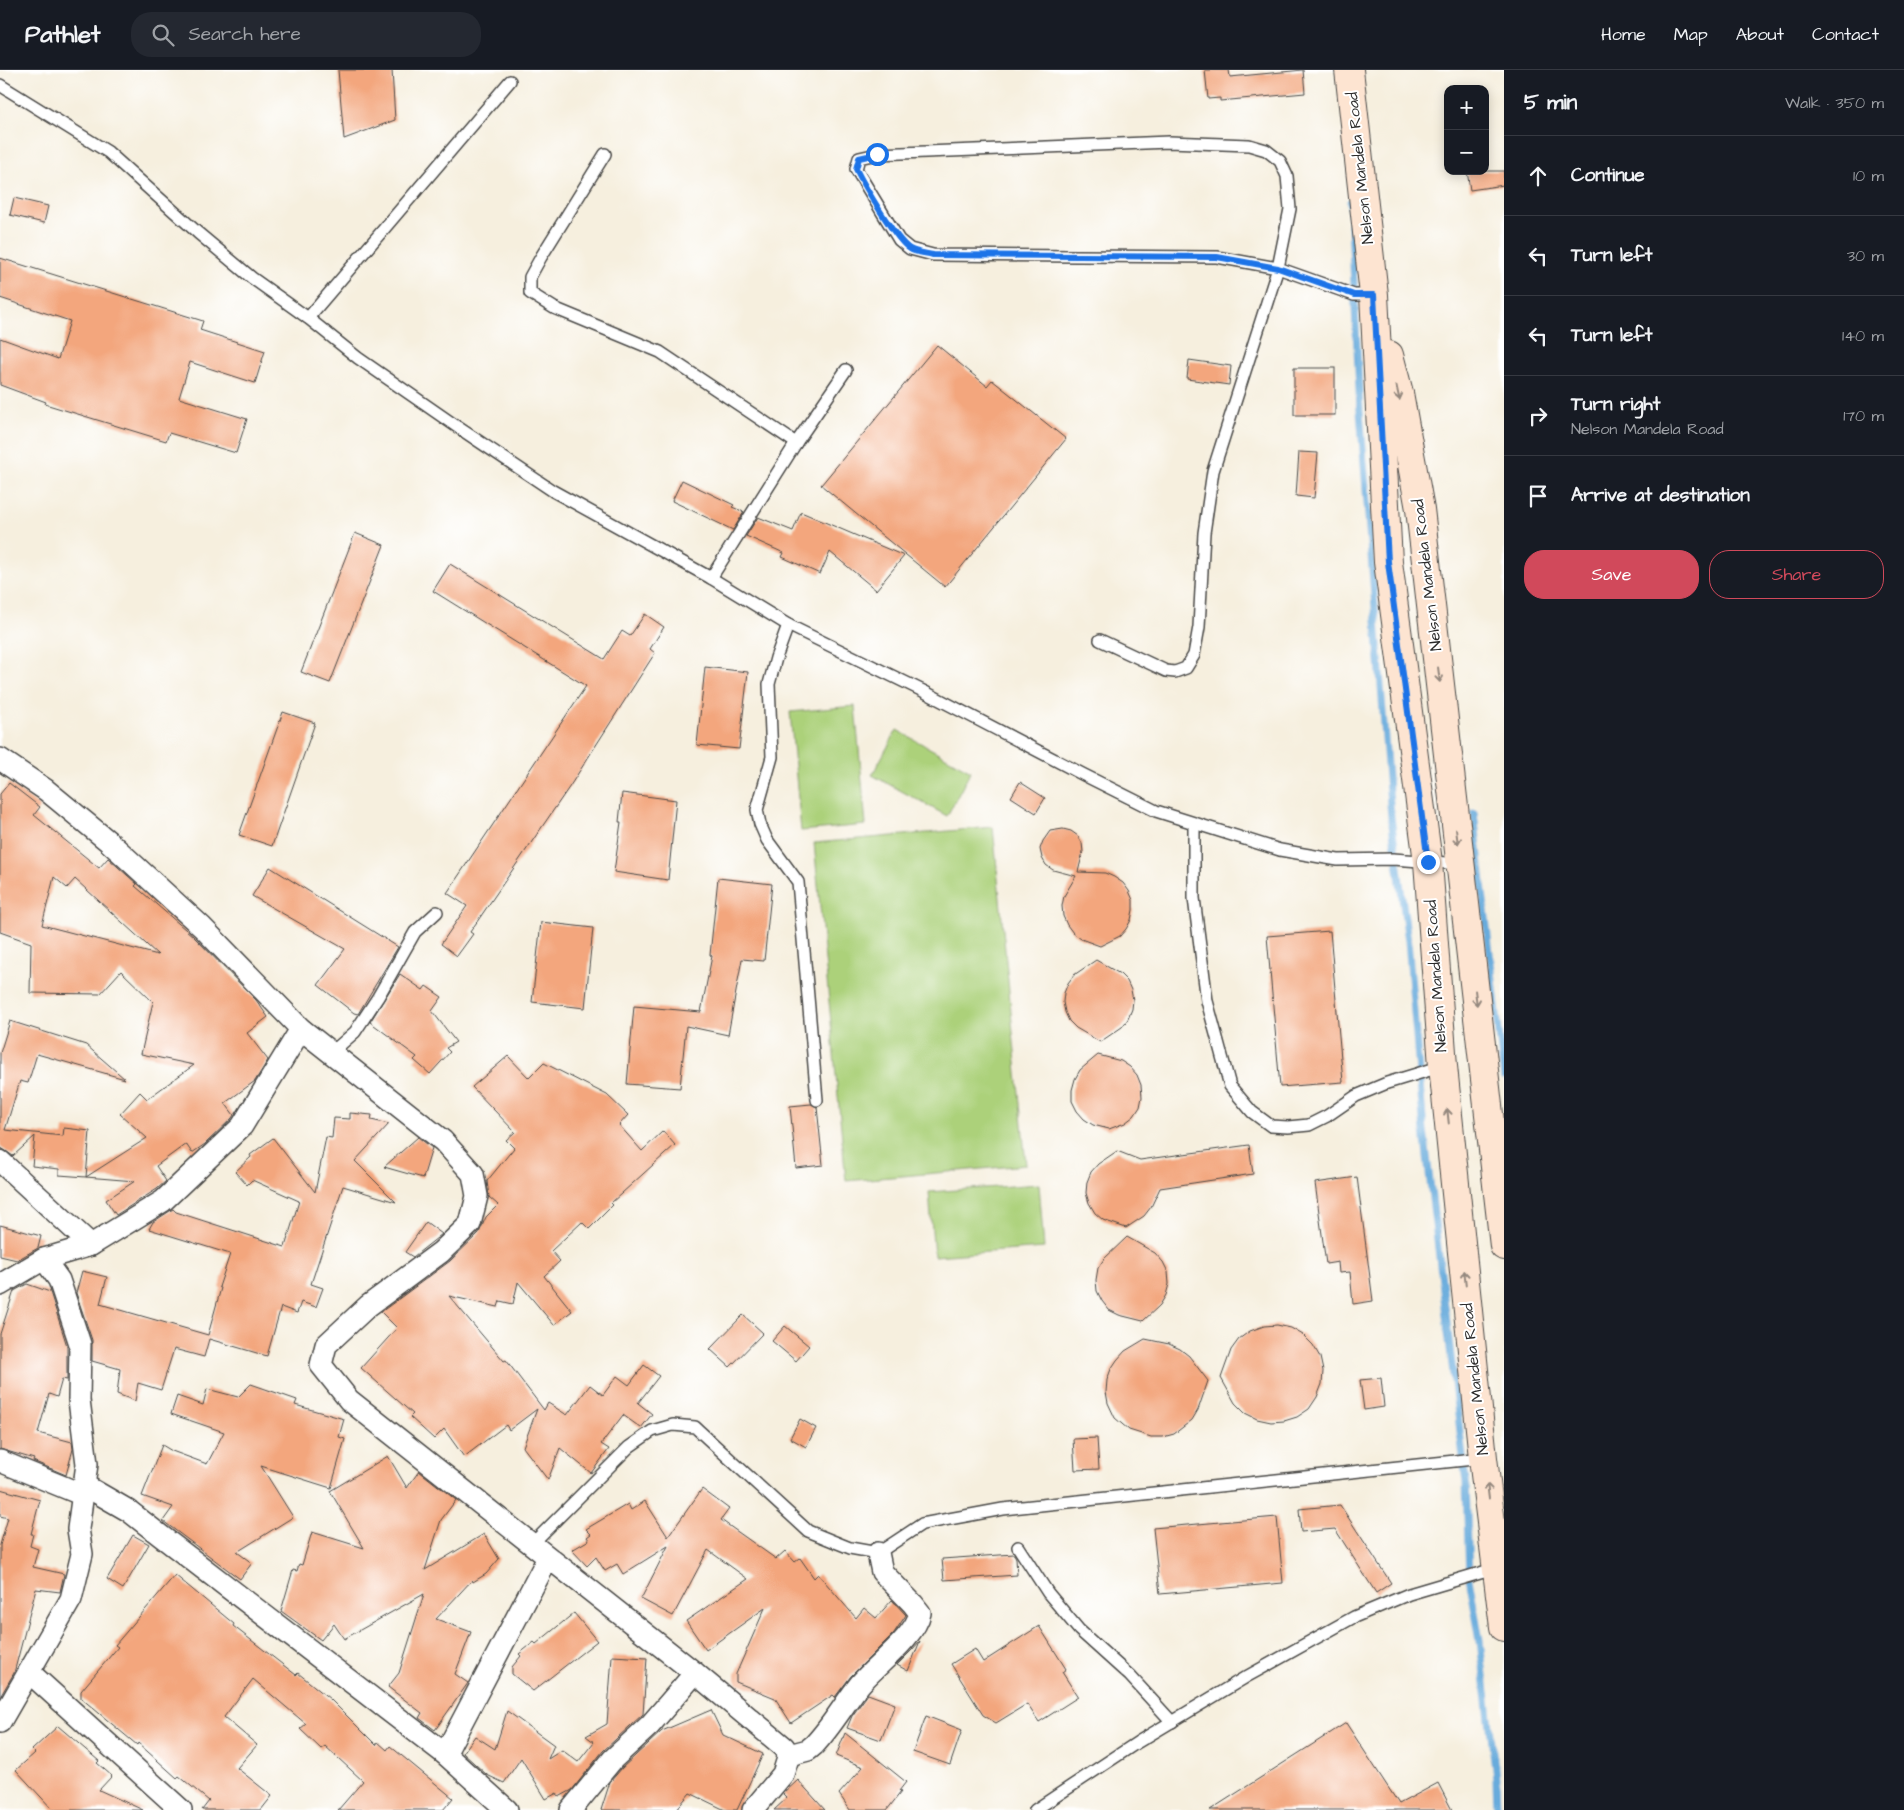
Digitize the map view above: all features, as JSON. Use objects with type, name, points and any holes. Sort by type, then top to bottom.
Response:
[{"type":"main road","name":"Nelson Mandela Road","points":[[1349,70],[1374,295],[1388,562],[1428,862],[1443,1066],[1484,1458],[1504,1627]]},
{"type":"main road","name":"Nelson Mandela Road","points":[[1374,295],[1399,393],[1420,509],[1504,1246]]},
{"type":"street","points":[[0,759],[46,790],[108,841],[202,927],[301,1029],[443,1141],[473,1174],[477,1196],[470,1224],[440,1252],[368,1306],[333,1339],[326,1346],[321,1365],[349,1400],[695,1674],[784,1747],[789,1755],[783,1774],[753,1810]]},
{"type":"street","points":[[0,1285],[44,1259],[91,1245],[163,1201],[242,1126],[301,1029]]},
{"type":"street","points":[[0,1161],[91,1245]]},
{"type":"street","points":[[0,1722],[71,1599],[82,1554],[78,1529],[87,1464],[79,1400],[80,1344],[59,1280],[44,1259]]},
{"type":"street","points":[[0,1462],[32,1476],[84,1490],[129,1511],[445,1754],[507,1810]]},
{"type":"street","points":[[789,1755],[808,1750],[814,1746],[860,1684],[916,1624],[919,1617],[918,1610],[882,1572],[878,1553]]},
{"type":"street","points":[[445,1754],[548,1558]]},
{"type":"street","points":[[29,1672],[181,1810]]},
{"type":"street","points":[[571,1810],[613,1759],[650,1725],[695,1674]]},
{"type":"lane","points":[[308,318],[510,81]]},
{"type":"lane","points":[[0,86],[108,152],[198,233],[252,278],[308,318],[358,358],[553,491],[712,578],[788,625],[923,691],[1156,811],[1280,850],[1338,860],[1393,860],[1460,864]]},
{"type":"lane","points":[[1100,640],[1166,671],[1175,672],[1186,668],[1194,655],[1199,627],[1204,532],[1213,471],[1278,268],[1290,209],[1287,176],[1280,161],[1266,150],[1249,145],[1169,142],[877,154],[859,158],[856,169],[863,183],[900,240],[910,249],[933,255],[1217,257],[1278,268],[1354,295],[1374,295]]},
{"type":"lane","points":[[605,154],[530,277],[530,293],[554,308],[660,352],[796,443]]},
{"type":"lane","points":[[712,578],[796,443],[846,370]]},
{"type":"lane","points":[[788,625],[769,684],[772,757],[757,810],[760,824],[767,840],[798,882],[817,1100]]},
{"type":"lane","points":[[1194,824],[1194,898],[1207,1001],[1230,1086],[1252,1112],[1271,1126],[1309,1125],[1327,1116],[1356,1096],[1387,1082],[1443,1066]]},
{"type":"lane","points":[[331,1053],[355,1032],[378,997],[415,932],[437,912]]},
{"type":"lane","points":[[531,1545],[629,1447],[652,1431],[673,1425],[695,1427],[808,1531],[850,1548],[878,1553],[922,1524],[1003,1509],[1484,1458]]},
{"type":"lane","points":[[1018,1547],[1048,1593],[1079,1630],[1130,1676],[1172,1722]]},
{"type":"lane","points":[[1034,1810],[1073,1783],[1246,1677],[1354,1617],[1410,1594],[1498,1568]]},
{"type":"green space","points":[[855,706],[866,825],[801,831],[790,712]]},
{"type":"green space","points":[[897,730],[971,771],[947,816],[872,775]]},
{"type":"green space","points":[[993,827],[1026,1165],[846,1181],[814,843]]},
{"type":"green space","points":[[1039,1184],[1044,1248],[934,1256],[929,1192]]},
{"type":"building","points":[[338,70],[392,70],[395,120],[344,139]]},
{"type":"building","points":[[1205,70],[1229,70],[1230,77],[1303,70],[1305,93],[1220,101],[1220,98],[1208,99]]},
{"type":"building","points":[[1489,171],[1504,171],[1504,185],[1470,190],[1468,175],[1489,175]]},
{"type":"building","points":[[14,198],[48,206],[44,223],[10,215]]},
{"type":"building","points":[[0,258],[203,321],[200,330],[265,351],[255,383],[190,362],[179,398],[247,419],[236,453],[169,433],[166,441],[45,404],[46,402],[0,385],[0,338],[58,359],[70,321],[0,298]]},
{"type":"building","points":[[937,345],[987,386],[992,380],[1066,439],[945,587],[821,485]]},
{"type":"building","points":[[1189,360],[1231,366],[1229,385],[1187,379]]},
{"type":"building","points":[[1294,368],[1335,368],[1335,415],[1294,415]]},
{"type":"building","points":[[1299,452],[1318,453],[1314,498],[1296,496]]},
{"type":"building","points":[[682,480],[734,505],[732,507],[744,512],[733,530],[672,501]]},
{"type":"building","points":[[801,512],[904,556],[876,590],[830,552],[820,574],[782,557],[784,553],[746,536],[758,517],[793,531]]},
{"type":"building","points":[[355,533],[384,545],[330,683],[301,672]]},
{"type":"building","points":[[450,564],[604,659],[622,631],[630,636],[645,614],[664,627],[650,649],[655,653],[570,786],[470,932],[473,934],[457,956],[441,944],[467,906],[447,893],[586,686],[433,591]]},
{"type":"building","points":[[705,667],[748,672],[739,749],[697,745]]},
{"type":"building","points":[[283,712],[315,723],[272,846],[239,835]]},
{"type":"building","points":[[1020,782],[1045,798],[1036,813],[1011,797]]},
{"type":"building","points":[[9,783],[40,807],[34,815],[99,868],[108,858],[137,884],[135,886],[193,936],[256,1000],[268,1017],[247,1033],[268,1060],[255,1081],[225,1103],[234,1115],[232,1118],[205,1144],[192,1153],[186,1144],[156,1166],[166,1181],[157,1189],[116,1215],[106,1200],[135,1181],[86,1177],[147,1138],[120,1114],[140,1092],[147,1099],[194,1065],[141,1054],[153,1002],[121,971],[100,994],[30,993],[31,943],[0,932],[0,794]],"holes":[[[54,877],[67,888],[75,879],[158,955],[42,925]]]},
{"type":"building","points":[[622,793],[676,800],[668,880],[614,872],[621,822],[619,822]]},
{"type":"building","points":[[1063,829],[1071,831],[1078,836],[1082,843],[1083,852],[1078,872],[1105,873],[1114,877],[1123,883],[1133,900],[1131,920],[1126,929],[1120,936],[1100,946],[1081,939],[1073,933],[1063,916],[1064,896],[1076,876],[1053,870],[1046,865],[1042,858],[1040,849],[1050,831]]},
{"type":"building","points":[[270,867],[398,947],[358,1014],[354,1013],[318,985],[345,949],[252,896]]},
{"type":"building","points":[[718,878],[772,884],[764,961],[742,959],[728,1035],[686,1026],[680,1088],[627,1084],[634,1006],[701,1012],[712,956],[710,955]]},
{"type":"building","points":[[541,922],[593,928],[585,1008],[532,1002]]},
{"type":"building","points":[[1330,931],[1343,1082],[1280,1087],[1267,936]]},
{"type":"building","points":[[1096,960],[1120,974],[1127,981],[1133,1000],[1128,1019],[1122,1027],[1100,1042],[1076,1028],[1069,1021],[1063,1002],[1068,983],[1074,975]]},
{"type":"building","points":[[400,974],[423,990],[426,986],[442,997],[432,1011],[456,1042],[446,1048],[450,1052],[430,1074],[414,1060],[417,1057],[370,1022]]},
{"type":"building","points":[[10,1021],[86,1045],[125,1079],[37,1054],[28,1083],[20,1081],[5,1130],[63,1136],[64,1128],[90,1131],[86,1177],[59,1175],[59,1169],[32,1166],[35,1136],[13,1156],[0,1147],[0,1053]]},
{"type":"building","points":[[1098,1055],[1121,1061],[1130,1067],[1137,1075],[1141,1085],[1142,1097],[1140,1107],[1134,1116],[1125,1123],[1109,1129],[1093,1125],[1084,1119],[1072,1101],[1072,1090],[1080,1070]]},
{"type":"building","points":[[508,1056],[529,1078],[544,1063],[607,1095],[628,1115],[619,1125],[642,1151],[663,1131],[675,1145],[611,1203],[613,1205],[589,1229],[582,1222],[551,1251],[560,1261],[544,1276],[572,1311],[554,1325],[518,1282],[513,1304],[500,1301],[498,1307],[449,1296],[504,1361],[506,1360],[544,1410],[548,1403],[567,1415],[590,1385],[603,1395],[617,1376],[629,1385],[644,1365],[659,1376],[638,1403],[652,1414],[641,1428],[623,1415],[601,1444],[609,1449],[591,1473],[560,1448],[548,1480],[523,1447],[537,1409],[509,1430],[506,1425],[464,1457],[444,1429],[434,1439],[410,1417],[413,1414],[361,1368],[397,1328],[381,1312],[450,1261],[479,1233],[486,1217],[498,1205],[489,1197],[487,1181],[514,1148],[506,1140],[515,1132],[472,1087]]},
{"type":"building","points":[[811,1104],[817,1107],[823,1165],[796,1168],[790,1106]]},
{"type":"building","points":[[350,1113],[372,1115],[371,1120],[389,1124],[355,1161],[396,1202],[343,1186],[311,1284],[323,1288],[316,1307],[301,1302],[297,1313],[281,1307],[267,1356],[209,1339],[204,1357],[174,1349],[161,1390],[138,1383],[135,1401],[117,1394],[120,1369],[92,1361],[92,1340],[76,1293],[82,1271],[107,1277],[100,1304],[208,1335],[221,1288],[219,1287],[230,1254],[149,1229],[153,1222],[173,1209],[176,1212],[285,1247],[299,1201],[252,1180],[247,1185],[235,1172],[251,1157],[250,1155],[273,1138],[315,1192],[326,1137],[332,1138],[334,1118],[350,1119]]},
{"type":"building","points":[[418,1137],[432,1148],[423,1178],[384,1167]]},
{"type":"building","points":[[1249,1145],[1253,1174],[1160,1188],[1151,1207],[1144,1216],[1126,1228],[1103,1220],[1095,1213],[1089,1203],[1086,1193],[1087,1182],[1091,1172],[1098,1164],[1117,1151],[1140,1160]]},
{"type":"building","points":[[1357,1177],[1373,1301],[1353,1304],[1350,1272],[1339,1273],[1338,1262],[1326,1264],[1315,1183]]},
{"type":"building","points":[[426,1222],[442,1234],[413,1257],[405,1252]]},
{"type":"building","points":[[0,1225],[41,1236],[38,1248],[17,1260],[0,1256]]},
{"type":"building","points":[[1127,1237],[1155,1253],[1163,1262],[1168,1272],[1169,1284],[1166,1295],[1160,1305],[1143,1321],[1119,1315],[1109,1310],[1097,1291],[1098,1268],[1104,1259]]},
{"type":"building","points":[[27,1284],[50,1292],[67,1346],[67,1380],[62,1379],[57,1397],[49,1394],[38,1433],[72,1442],[73,1449],[66,1475],[33,1461],[34,1459],[0,1449],[0,1334],[14,1291]]},
{"type":"building","points":[[743,1315],[763,1333],[730,1367],[710,1349]]},
{"type":"building","points":[[1277,1325],[1291,1328],[1303,1335],[1313,1345],[1320,1357],[1323,1371],[1322,1384],[1317,1397],[1309,1409],[1297,1417],[1271,1422],[1257,1419],[1245,1413],[1235,1403],[1221,1378],[1231,1350],[1239,1339],[1250,1331],[1264,1326]]},
{"type":"building","points":[[785,1326],[809,1346],[796,1361],[772,1341]]},
{"type":"building","points":[[1145,1339],[1169,1344],[1180,1349],[1189,1356],[1208,1381],[1198,1410],[1192,1420],[1174,1434],[1163,1437],[1151,1437],[1129,1430],[1115,1418],[1108,1403],[1106,1392],[1107,1380],[1111,1369],[1125,1351]]},
{"type":"building","points":[[1381,1378],[1384,1407],[1364,1410],[1360,1380]]},
{"type":"building","points":[[251,1384],[297,1400],[295,1405],[344,1419],[339,1437],[345,1439],[331,1488],[261,1466],[293,1517],[237,1552],[252,1563],[240,1579],[163,1521],[173,1507],[142,1496],[162,1445],[172,1451],[207,1464],[224,1432],[171,1414],[177,1396],[203,1405],[207,1389],[238,1397]]},
{"type":"building","points":[[800,1419],[816,1428],[806,1447],[790,1438]]},
{"type":"building","points":[[1097,1438],[1099,1469],[1075,1470],[1073,1439]]},
{"type":"building","points":[[388,1456],[407,1488],[419,1471],[456,1500],[441,1520],[425,1570],[484,1534],[499,1559],[486,1574],[473,1582],[472,1580],[436,1619],[471,1632],[455,1674],[468,1683],[435,1730],[419,1718],[422,1713],[388,1687],[399,1673],[424,1594],[344,1639],[334,1624],[321,1640],[281,1611],[293,1570],[297,1571],[299,1564],[302,1565],[312,1532],[364,1548],[330,1491]]},
{"type":"building","points":[[0,1489],[40,1500],[31,1534],[33,1534],[30,1546],[38,1549],[33,1567],[64,1574],[60,1592],[36,1589],[14,1673],[0,1697],[0,1545],[8,1518],[0,1516]]},
{"type":"building","points":[[702,1489],[729,1509],[721,1520],[776,1559],[785,1551],[795,1562],[800,1558],[814,1578],[818,1574],[856,1618],[864,1608],[876,1618],[892,1600],[906,1615],[894,1633],[851,1676],[835,1697],[833,1695],[791,1723],[775,1698],[736,1682],[736,1674],[765,1608],[706,1650],[686,1621],[748,1579],[708,1550],[673,1616],[641,1599],[668,1546],[623,1574],[617,1564],[605,1571],[596,1557],[587,1566],[572,1550],[589,1540],[587,1537],[591,1534],[586,1529],[628,1504],[631,1510],[645,1501],[668,1537]]},
{"type":"building","points":[[1340,1505],[1391,1583],[1376,1593],[1335,1529],[1301,1532],[1299,1509]]},
{"type":"building","points":[[1277,1517],[1283,1583],[1160,1594],[1153,1528]]},
{"type":"building","points":[[133,1535],[149,1544],[123,1589],[107,1579]]},
{"type":"building","points":[[1014,1554],[1017,1575],[944,1580],[942,1559]]},
{"type":"building","points":[[175,1575],[234,1624],[233,1626],[296,1675],[298,1673],[330,1699],[376,1745],[378,1742],[387,1750],[390,1746],[453,1798],[443,1810],[338,1810],[363,1781],[325,1746],[321,1749],[300,1729],[306,1724],[253,1679],[224,1717],[257,1745],[237,1768],[272,1796],[261,1810],[202,1810],[209,1801],[179,1776],[177,1778],[138,1743],[137,1745],[81,1698],[81,1691],[118,1647],[115,1645]]},
{"type":"building","points":[[574,1613],[597,1641],[533,1691],[512,1674],[512,1667],[521,1656],[519,1654],[534,1642],[536,1644]]},
{"type":"building","points":[[1039,1626],[1066,1669],[1062,1672],[1078,1697],[1039,1722],[1027,1704],[996,1723],[983,1715],[951,1664],[975,1649],[983,1662]]},
{"type":"building","points":[[920,1641],[908,1671],[897,1665],[912,1650]]},
{"type":"building","points":[[612,1656],[647,1658],[643,1714],[603,1751],[572,1790],[559,1797],[557,1793],[546,1799],[521,1758],[504,1783],[487,1775],[463,1753],[475,1736],[495,1749],[507,1711],[554,1745],[548,1759],[562,1750],[578,1762],[594,1742],[586,1736],[607,1724]]},
{"type":"building","points":[[868,1694],[895,1704],[881,1740],[847,1728],[852,1716]]},
{"type":"building","points":[[711,1710],[723,1735],[763,1754],[737,1810],[725,1810],[690,1793],[676,1810],[601,1810],[610,1782],[622,1768],[662,1731]]},
{"type":"building","points":[[926,1716],[962,1730],[950,1765],[913,1752]]},
{"type":"building","points":[[1346,1723],[1399,1804],[1438,1783],[1452,1810],[1210,1810]]},
{"type":"building","points":[[58,1726],[99,1761],[97,1763],[112,1776],[99,1790],[143,1810],[53,1810],[16,1770],[35,1753],[32,1750]]},
{"type":"building","points":[[845,1733],[906,1782],[887,1810],[850,1810],[839,1794],[863,1767],[836,1756]]},
{"type":"building","points":[[798,1780],[825,1810],[774,1810],[787,1798],[783,1794]]},
{"type":"waterway","points":[[1350,202],[1360,411],[1391,817],[1408,941],[1424,1131],[1466,1482],[1469,1578],[1480,1641],[1496,1778],[1497,1810]]},
{"type":"waterway","points":[[1474,813],[1504,1076]]},
{"type":"route","points":[[877,154],[859,158],[856,169],[900,240],[910,249],[933,255],[1217,257],[1278,268],[1354,295],[1374,295],[1388,562],[1428,862]]}]
